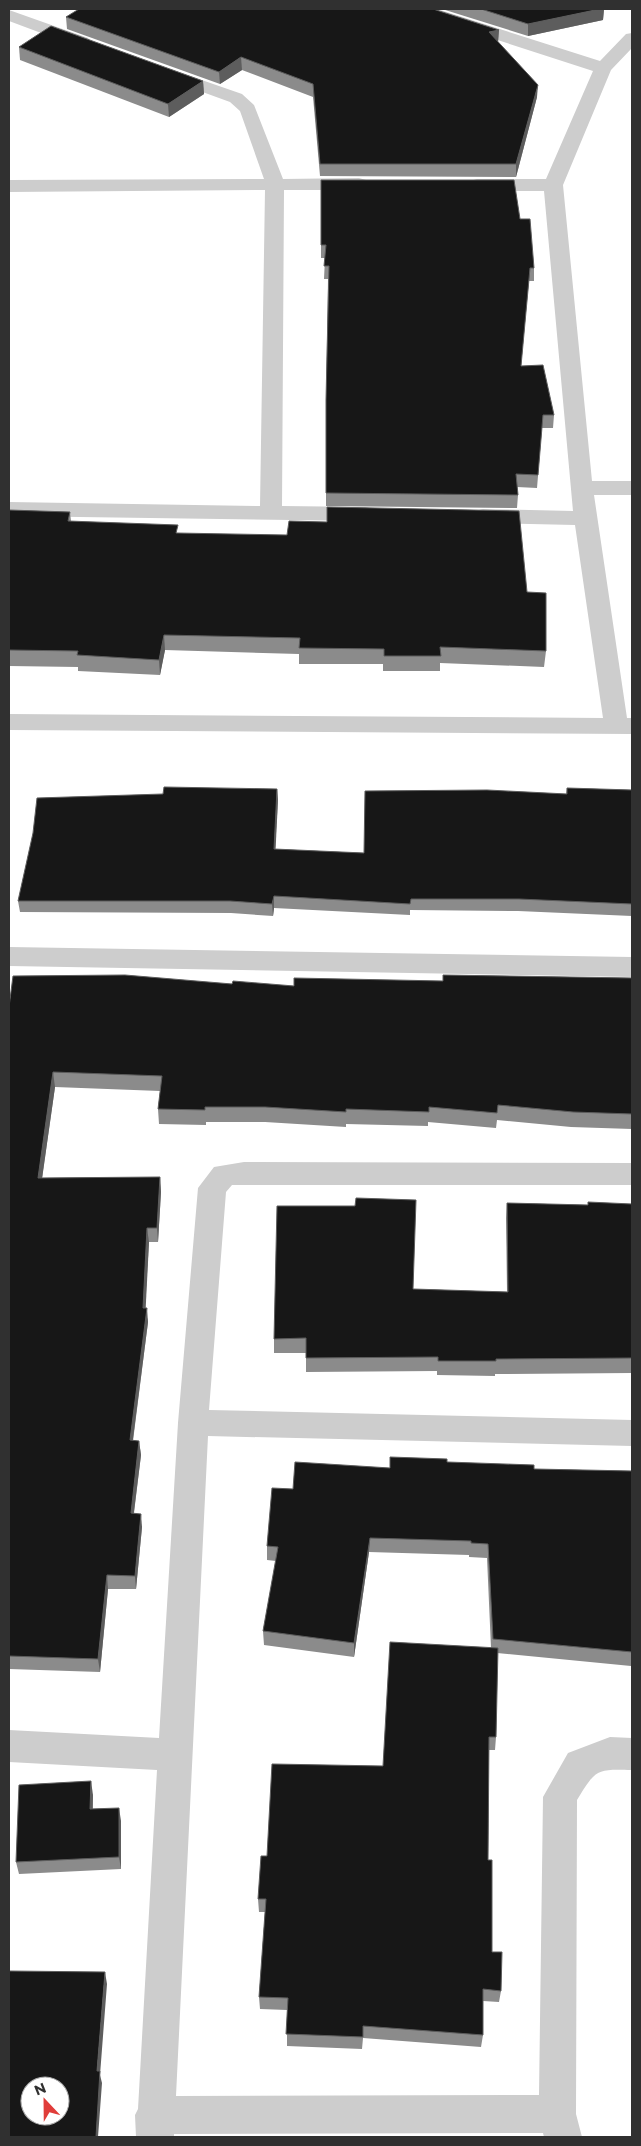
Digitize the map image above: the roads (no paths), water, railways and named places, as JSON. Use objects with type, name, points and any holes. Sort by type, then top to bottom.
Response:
[{"type":"street","points":[[420,9],[603,68]]},
{"type":"street","points":[[9,15],[100,48]]},
{"type":"street","points":[[9,722],[624,726],[584,518],[583,488],[553,185],[603,68],[632,38]]},
{"type":"street","points":[[154,68],[236,98],[243,103],[248,109],[275,184],[271,513]]},
{"type":"street","points":[[9,186],[374,184]]},
{"type":"street","points":[[464,185],[553,185]]},
{"type":"street","points":[[583,488],[632,488]]},
{"type":"street","points":[[9,508],[388,515]]},
{"type":"street","points":[[467,516],[584,518]]},
{"type":"street","points":[[9,956],[632,967]]},
{"type":"street","points":[[632,1174],[244,1173],[224,1175],[212,1188],[192,1423],[154,2126],[560,2126],[560,1797],[580,1764],[610,1753],[632,1754]]},
{"type":"street","points":[[192,1423],[632,1433]]},
{"type":"street","points":[[9,1746],[175,1755]]}]
